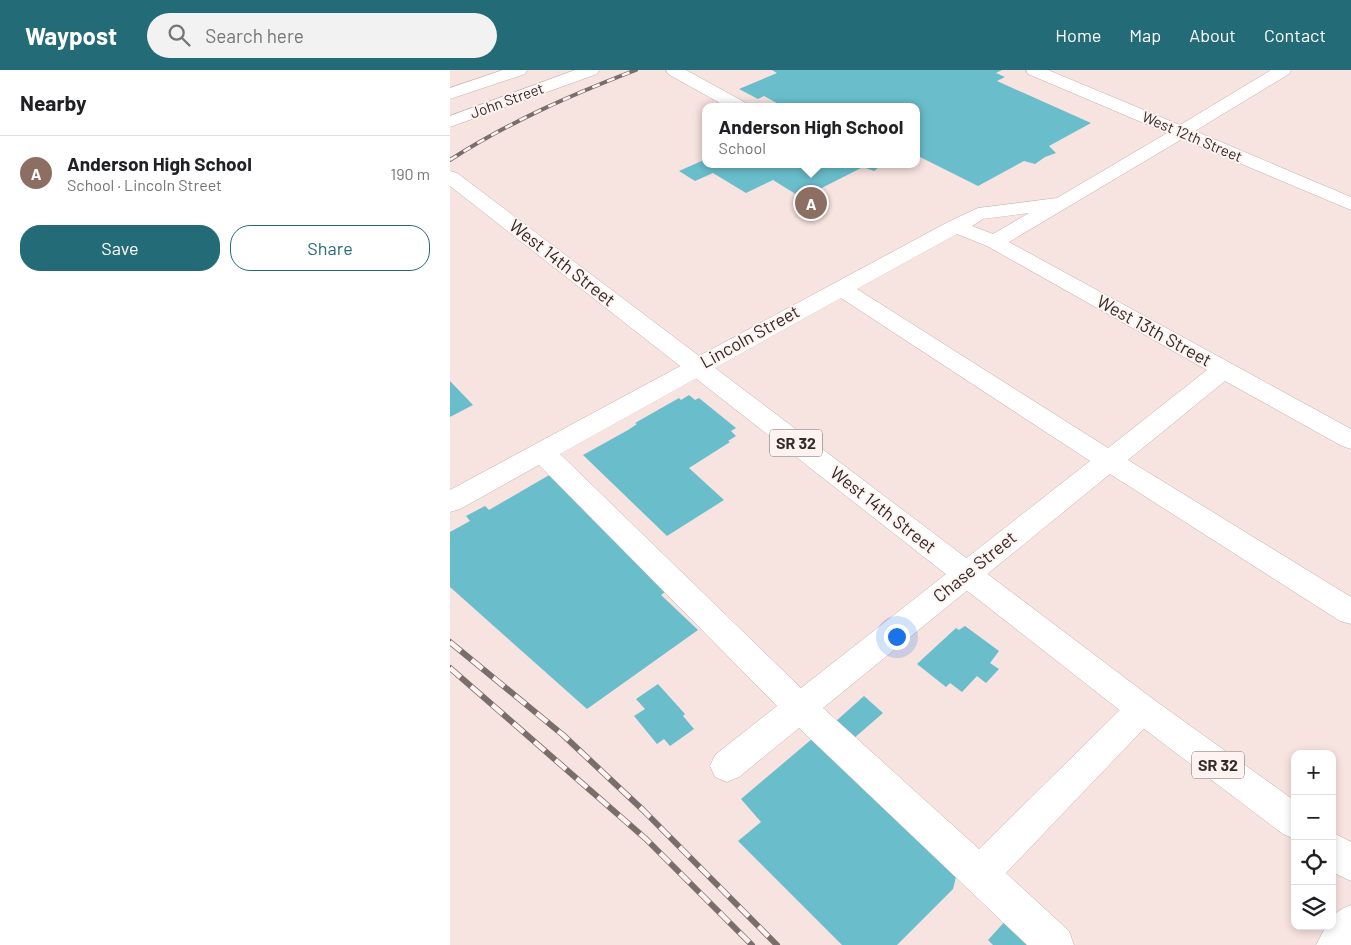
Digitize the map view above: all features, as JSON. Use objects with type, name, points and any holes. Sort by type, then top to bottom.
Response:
[{"type":"street","points":[[450,94],[519,70]]},
{"type":"street","name":"John Street","points":[[450,122],[592,70]]},
{"type":"street","name":"West 12th Street","points":[[1034,70],[1351,204]]},
{"type":"street","name":"Lincoln Street","points":[[994,242],[1283,70]]},
{"type":"street","points":[[463,71],[458,77],[471,87]]},
{"type":"street","points":[[682,71],[734,103]]},
{"type":"street","name":"West 14th Street","points":[[450,177],[1142,709],[1291,819]]},
{"type":"street","name":"Lincoln Street","points":[[450,502],[978,214],[1061,203]]},
{"type":"street","name":"West 13th Street","points":[[955,226],[994,242],[1351,440]]},
{"type":"street","points":[[840,288],[1351,612]]},
{"type":"street","name":"Chase Street","points":[[727,766],[1224,369]]},
{"type":"street","points":[[542,452],[800,708],[1056,945]]},
{"type":"street","points":[[980,874],[1142,709]]},
{"type":"street","points":[[1336,853],[1351,864]]},
{"type":"street","points":[[1335,945],[1351,924]]},
{"type":"building","points":[[772,70],[1002,70],[996,73],[1005,77],[997,81],[1091,123],[1049,146],[1056,153],[1045,157],[1035,164],[1024,161],[978,186],[920,157],[920,103],[777,103],[764,96],[758,99],[739,89],[777,73]]},
{"type":"building","points":[[702,161],[702,168],[861,168],[802,198],[773,180],[746,193],[713,173],[695,181],[679,171]]},
{"type":"building","points":[[866,168],[878,168],[874,171]]},
{"type":"building","points":[[450,381],[473,405],[450,417]]},
{"type":"building","points":[[689,395],[695,400],[699,398],[736,428],[731,431],[736,436],[728,441],[730,442],[689,468],[724,500],[667,536],[583,455],[679,398],[681,400]]},
{"type":"building","points":[[551,474],[669,589],[661,595],[698,630],[587,709],[450,587],[450,532],[470,521],[466,516],[485,506],[489,510]]},
{"type":"building","points":[[965,626],[999,651],[990,663],[999,669],[986,683],[977,676],[962,692],[950,683],[946,687],[917,664],[956,628],[959,630]]},
{"type":"building","points":[[658,684],[685,714],[683,716],[694,729],[670,746],[664,739],[657,744],[634,716],[645,709],[636,699]]},
{"type":"building","points":[[864,696],[883,713],[853,739],[835,722]]},
{"type":"building","points":[[819,733],[958,869],[953,889],[897,945],[842,945],[738,841],[761,822],[741,799]]},
{"type":"building","points":[[1008,918],[1036,945],[993,945],[988,940]]},
{"type":"railway","points":[[450,160],[518,121],[588,89],[636,70]]},
{"type":"railway","points":[[450,642],[563,735],[643,810],[777,945]]},
{"type":"railway","points":[[450,668],[646,839],[752,945]]},
{"type":"place","name":"Anderson High School","points":[[811,203]]}]
